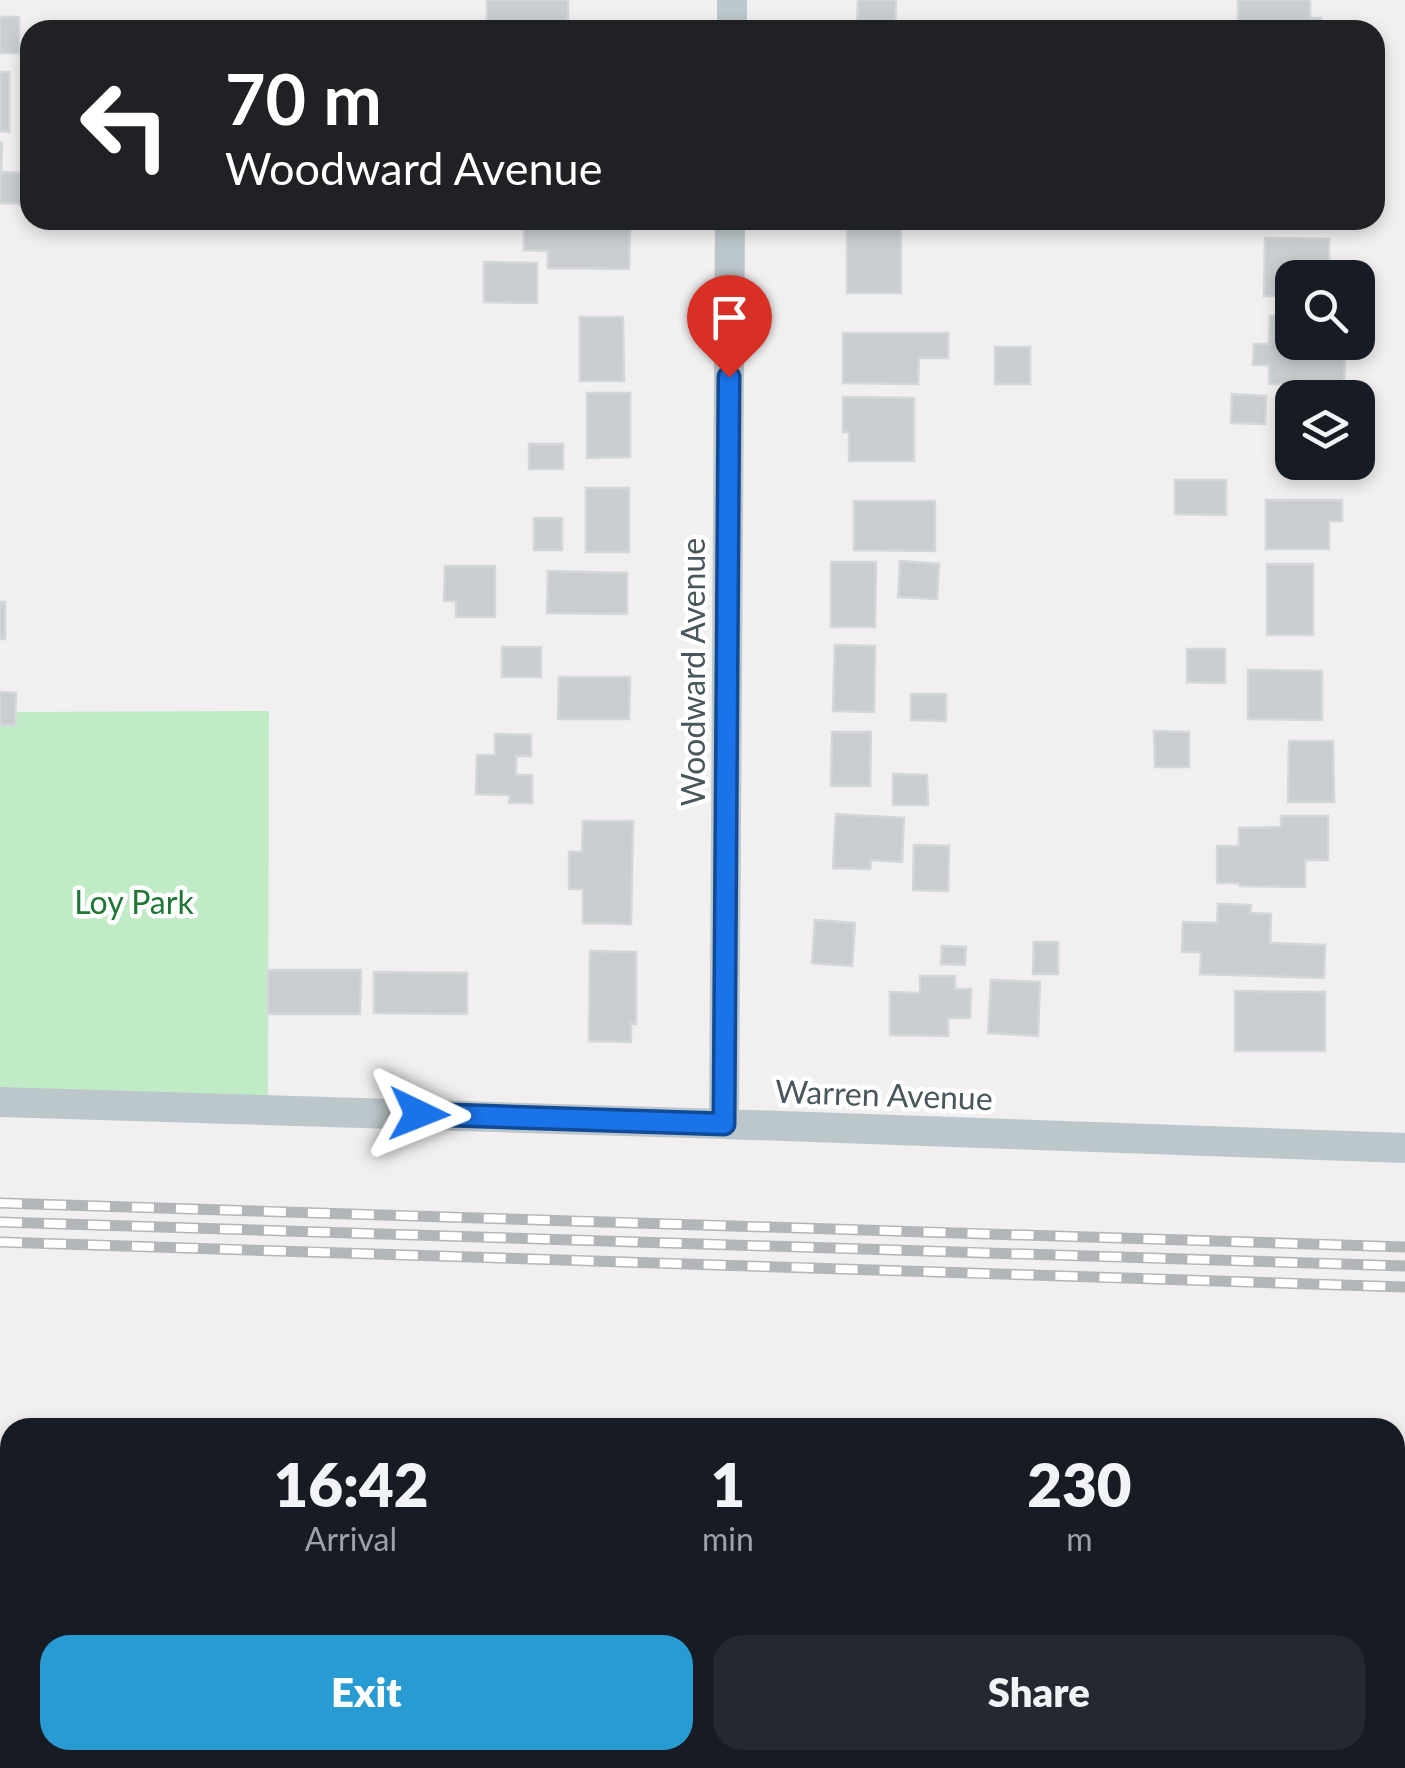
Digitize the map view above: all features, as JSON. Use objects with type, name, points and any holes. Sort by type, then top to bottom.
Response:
[{"type":"street","name":"Woodward Avenue","points":[[724,1124],[730,230]]},
{"type":"street","name":"Warren Avenue","points":[[0,1102],[1405,1148]]},
{"type":"green space","name":"Loy Park","points":[[269,711],[268,1098],[0,1089],[0,712]]},
{"type":"building","points":[[487,0],[568,0],[568,20],[487,20]]},
{"type":"building","points":[[858,0],[896,0],[895,20],[857,20]]},
{"type":"building","points":[[1238,0],[1310,0],[1310,18],[1321,18],[1321,20],[1238,20]]},
{"type":"building","points":[[0,17],[19,17],[19,53],[0,53]]},
{"type":"building","points":[[0,72],[9,72],[9,132],[0,131]]},
{"type":"building","points":[[0,143],[2,143],[1,172],[20,173],[20,204],[0,203]]},
{"type":"building","points":[[524,230],[630,230],[629,269],[548,268],[548,251],[524,250]]},
{"type":"building","points":[[847,230],[901,230],[901,293],[847,293]]},
{"type":"building","points":[[1265,238],[1329,239],[1329,260],[1275,260],[1275,296],[1264,296]]},
{"type":"building","points":[[484,262],[537,263],[537,303],[484,302]]},
{"type":"building","points":[[1270,316],[1275,316],[1275,360],[1345,360],[1344,380],[1275,380],[1275,384],[1269,384],[1269,365],[1253,365],[1254,344],[1269,344]]},
{"type":"building","points":[[580,317],[623,317],[624,381],[580,381]]},
{"type":"building","points":[[843,333],[948,333],[948,358],[919,358],[918,384],[843,383]]},
{"type":"building","points":[[995,347],[1030,347],[1030,384],[995,384]]},
{"type":"building","points":[[587,393],[630,393],[630,457],[587,458]]},
{"type":"building","points":[[1232,394],[1266,396],[1265,424],[1231,423]]},
{"type":"building","points":[[843,397],[914,398],[914,461],[849,461],[849,432],[843,432]]},
{"type":"building","points":[[529,444],[563,444],[563,469],[529,469]]},
{"type":"building","points":[[1175,480],[1226,480],[1226,515],[1175,514]]},
{"type":"building","points":[[586,488],[629,488],[629,552],[586,552]]},
{"type":"building","points":[[1266,500],[1342,500],[1342,521],[1329,521],[1329,549],[1266,549]]},
{"type":"building","points":[[854,501],[935,501],[935,551],[854,550]]},
{"type":"building","points":[[534,518],[562,518],[562,550],[534,550]]},
{"type":"building","points":[[900,561],[939,564],[937,599],[898,597]]},
{"type":"building","points":[[831,562],[876,562],[875,627],[831,627]]},
{"type":"building","points":[[1267,564],[1313,564],[1313,635],[1267,635]]},
{"type":"building","points":[[445,566],[495,566],[495,617],[456,617],[456,601],[444,601]]},
{"type":"building","points":[[548,571],[627,573],[627,614],[547,613]]},
{"type":"building","points":[[0,602],[5,602],[5,639],[0,639]]},
{"type":"building","points":[[835,645],[875,646],[874,712],[833,711]]},
{"type":"building","points":[[502,647],[541,647],[541,677],[502,677]]},
{"type":"building","points":[[1187,649],[1225,649],[1225,683],[1187,682]]},
{"type":"building","points":[[1248,670],[1322,671],[1322,720],[1248,719]]},
{"type":"building","points":[[559,677],[630,677],[629,719],[558,719]]},
{"type":"building","points":[[0,692],[16,693],[15,725],[0,725]]},
{"type":"building","points":[[911,694],[946,694],[946,721],[911,720]]},
{"type":"building","points":[[1154,731],[1189,732],[1189,767],[1155,767]]},
{"type":"building","points":[[832,732],[871,732],[870,786],[831,786]]},
{"type":"building","points":[[495,734],[531,735],[531,756],[516,756],[516,775],[532,775],[532,803],[509,803],[510,795],[476,794],[477,755],[495,755]]},
{"type":"building","points":[[1289,741],[1333,741],[1334,802],[1288,802]]},
{"type":"building","points":[[893,774],[927,775],[928,805],[893,805]]},
{"type":"building","points":[[836,814],[904,818],[902,862],[871,860],[870,869],[833,868]]},
{"type":"building","points":[[1281,816],[1328,816],[1328,860],[1305,860],[1305,887],[1217,883],[1217,846],[1239,846],[1239,828],[1281,827]]},
{"type":"building","points":[[583,821],[633,821],[631,924],[583,923],[583,889],[569,889],[569,852],[582,852]]},
{"type":"building","points":[[914,845],[949,846],[948,891],[913,890]]},
{"type":"building","points":[[1218,904],[1251,905],[1250,913],[1271,914],[1270,943],[1325,945],[1324,978],[1200,974],[1201,952],[1182,952],[1183,922],[1217,923]]},
{"type":"building","points":[[815,920],[855,923],[852,966],[812,963]]},
{"type":"building","points":[[1034,942],[1058,942],[1058,974],[1033,974]]},
{"type":"building","points":[[942,946],[966,947],[965,965],[941,964]]},
{"type":"building","points":[[590,951],[636,952],[636,1024],[631,1023],[631,1042],[589,1041]]},
{"type":"building","points":[[268,970],[361,970],[360,1014],[268,1014]]},
{"type":"building","points":[[374,972],[467,973],[467,1014],[374,1013]]},
{"type":"building","points":[[920,976],[955,976],[955,989],[971,989],[970,1018],[948,1018],[948,1036],[890,1035],[890,992],[920,993]]},
{"type":"building","points":[[991,980],[1040,982],[1038,1036],[988,1033]]},
{"type":"building","points":[[1235,991],[1325,992],[1325,1051],[1235,1051]]},
{"type":"railway","points":[[0,1203],[1405,1247]]},
{"type":"railway","points":[[0,1222],[1405,1266]]},
{"type":"railway","points":[[0,1242],[1405,1287]]},
{"type":"route","points":[[419,1114],[724,1124],[729,377]]}]
